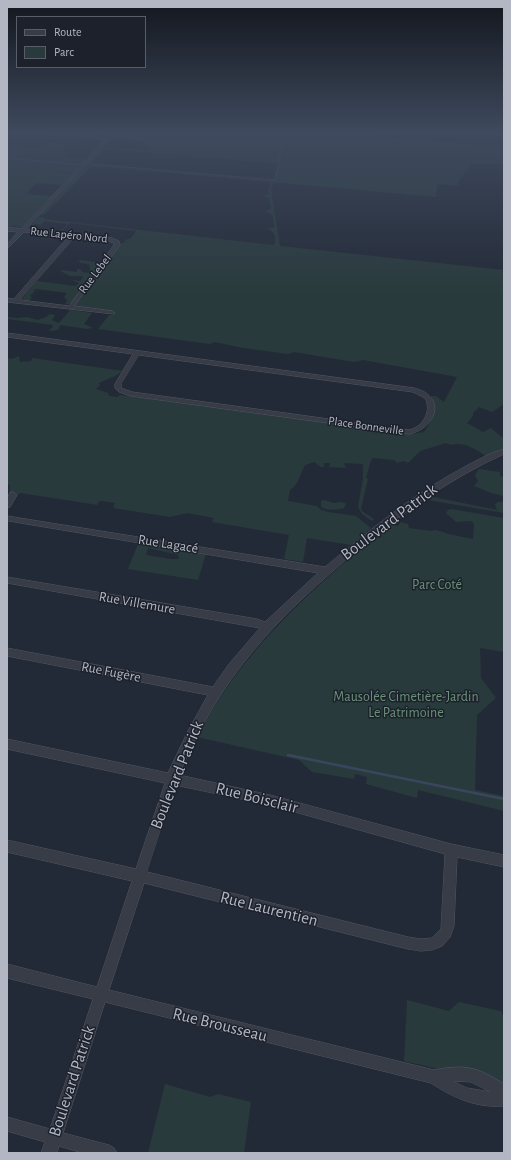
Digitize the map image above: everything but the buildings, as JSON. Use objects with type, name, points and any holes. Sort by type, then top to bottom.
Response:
[{"type":"street","points":[[7,247],[63,187]]},
{"type":"street","name":"Rue Lapéro Nord","points":[[7,229],[116,241]]},
{"type":"street","points":[[16,301],[72,236]]},
{"type":"street","name":"Rue Lebel","points":[[70,308],[117,245],[118,243],[116,241]]},
{"type":"street","points":[[7,300],[112,313]]},
{"type":"street","name":"Place Bonneville","points":[[7,335],[414,390],[424,393],[428,397],[431,408],[424,426],[418,431],[409,432],[131,394],[121,391],[118,388],[118,384],[137,353]]},
{"type":"street","name":"Boulevard Patrick","points":[[49,1153],[172,778],[189,738],[215,692],[241,656],[267,627],[326,571],[418,498],[460,472],[504,451]]},
{"type":"street","points":[[7,505],[13,495]]},
{"type":"street","name":"Rue Lagacé","points":[[8,517],[326,571]]},
{"type":"street","name":"Rue Villemure","points":[[7,580],[257,623],[267,627]]},
{"type":"street","name":"Rue Fugère","points":[[7,652],[215,692]]},
{"type":"street","name":"Rue Boisclair","points":[[7,744],[270,800],[451,850],[504,861]]},
{"type":"street","name":"Rue Laurentien","points":[[7,846],[139,876],[408,943],[428,945],[440,941],[448,926],[451,850]]},
{"type":"street","name":"Rue Brousseau","points":[[7,971],[434,1077],[461,1094],[471,1098],[492,1100],[504,1099]]},
{"type":"street","name":"Rue Brousseau","points":[[434,1077],[456,1073],[473,1074],[479,1076],[504,1092]]},
{"type":"street","points":[[7,1124],[109,1153]]},
{"type":"green space","points":[[7,187],[32,187],[26,194],[51,196],[22,227],[15,228],[18,225],[7,227]]},
{"type":"green space","points":[[66,187],[71,187],[44,215],[40,215]]},
{"type":"green space","points":[[272,187],[280,246],[504,270],[504,404],[492,412],[479,407],[467,423],[483,432],[491,428],[504,439],[504,448],[486,456],[474,448],[465,445],[451,445],[446,443],[420,451],[408,463],[404,461],[397,463],[394,460],[373,458],[371,460],[366,478],[368,479],[361,508],[362,511],[374,519],[372,521],[362,514],[358,507],[363,478],[363,464],[344,463],[346,468],[329,467],[330,463],[324,463],[324,467],[321,467],[314,462],[305,465],[297,482],[290,490],[288,501],[317,506],[321,510],[328,512],[356,516],[371,528],[351,545],[307,538],[303,562],[284,559],[289,535],[212,522],[214,518],[187,513],[170,517],[113,508],[115,503],[102,501],[98,502],[98,505],[20,493],[18,495],[9,493],[10,485],[7,484],[7,358],[12,359],[19,356],[20,362],[31,361],[32,358],[123,371],[99,383],[100,385],[96,389],[108,393],[109,396],[117,397],[121,395],[413,434],[424,432],[429,424],[434,410],[431,396],[436,396],[444,402],[457,377],[363,360],[354,362],[294,352],[288,354],[243,348],[215,342],[210,344],[98,329],[109,315],[113,315],[115,312],[75,305],[120,244],[131,238],[136,231],[70,223],[60,233],[67,224],[44,221],[41,225],[35,224],[33,226],[34,228],[42,229],[41,230],[28,229],[39,217],[44,217],[44,219],[273,245],[275,243],[275,236],[270,230],[267,229],[274,227],[273,216],[265,211],[271,209],[269,198],[263,196],[269,194],[268,188]]},
{"type":"green space","points":[[328,187],[437,187],[436,197]]},
{"type":"green space","points":[[80,260],[98,264],[91,276],[81,286],[84,287],[72,303],[65,305],[67,300],[64,297],[67,293],[37,289],[33,290],[35,291],[30,296],[32,297],[29,301],[22,299],[37,281],[76,286],[79,283],[71,280],[80,281],[83,277],[82,276],[70,276],[60,271],[77,272],[77,269],[80,269],[83,272],[88,273],[90,270],[89,264],[81,263],[78,261]]},
{"type":"green space","points":[[70,310],[92,313],[84,324],[93,328],[87,329],[60,325],[59,329],[53,331],[48,330],[52,328],[53,325],[7,319],[7,317],[27,317],[38,320],[50,314],[55,315],[52,320],[58,323]]},
{"type":"green space","points":[[479,469],[500,472],[500,476],[504,477],[504,496],[491,493],[474,486],[478,481],[475,475]]},
{"type":"green space","points":[[428,496],[497,510],[495,504],[498,502],[504,502],[504,513],[433,501],[426,498]]},
{"type":"green space","points":[[324,500],[334,503],[346,503],[344,508],[330,510],[321,507],[321,501]]},
{"type":"green space","name":"Mausolée Cimetière-Jardin Le Patrimoine","points":[[451,509],[504,518],[504,652],[480,648],[481,678],[496,698],[477,715],[475,790],[504,796],[504,811],[418,790],[417,798],[366,784],[367,777],[355,774],[354,779],[312,772],[299,760],[197,737],[215,705],[258,647],[308,596],[390,524],[398,526],[400,522],[408,524],[409,528],[431,531],[435,530],[473,539],[474,525],[472,521],[456,522],[446,513]]},
{"type":"green space","points":[[138,544],[206,554],[198,580],[128,569]],"holes":[[[148,548],[178,555],[179,559],[146,555]]]},
{"type":"green space","points":[[407,1000],[449,1011],[459,1002],[501,1011],[504,1017],[504,1085],[497,1083],[482,1072],[460,1067],[439,1069],[404,1061]]},
{"type":"green space","points":[[165,1084],[210,1097],[218,1094],[251,1102],[244,1153],[148,1153]]},
{"type":"waterway","points":[[288,755],[504,799]]},
{"type":"park label","name":"Parc Coté","points":[[437,585]]}]
